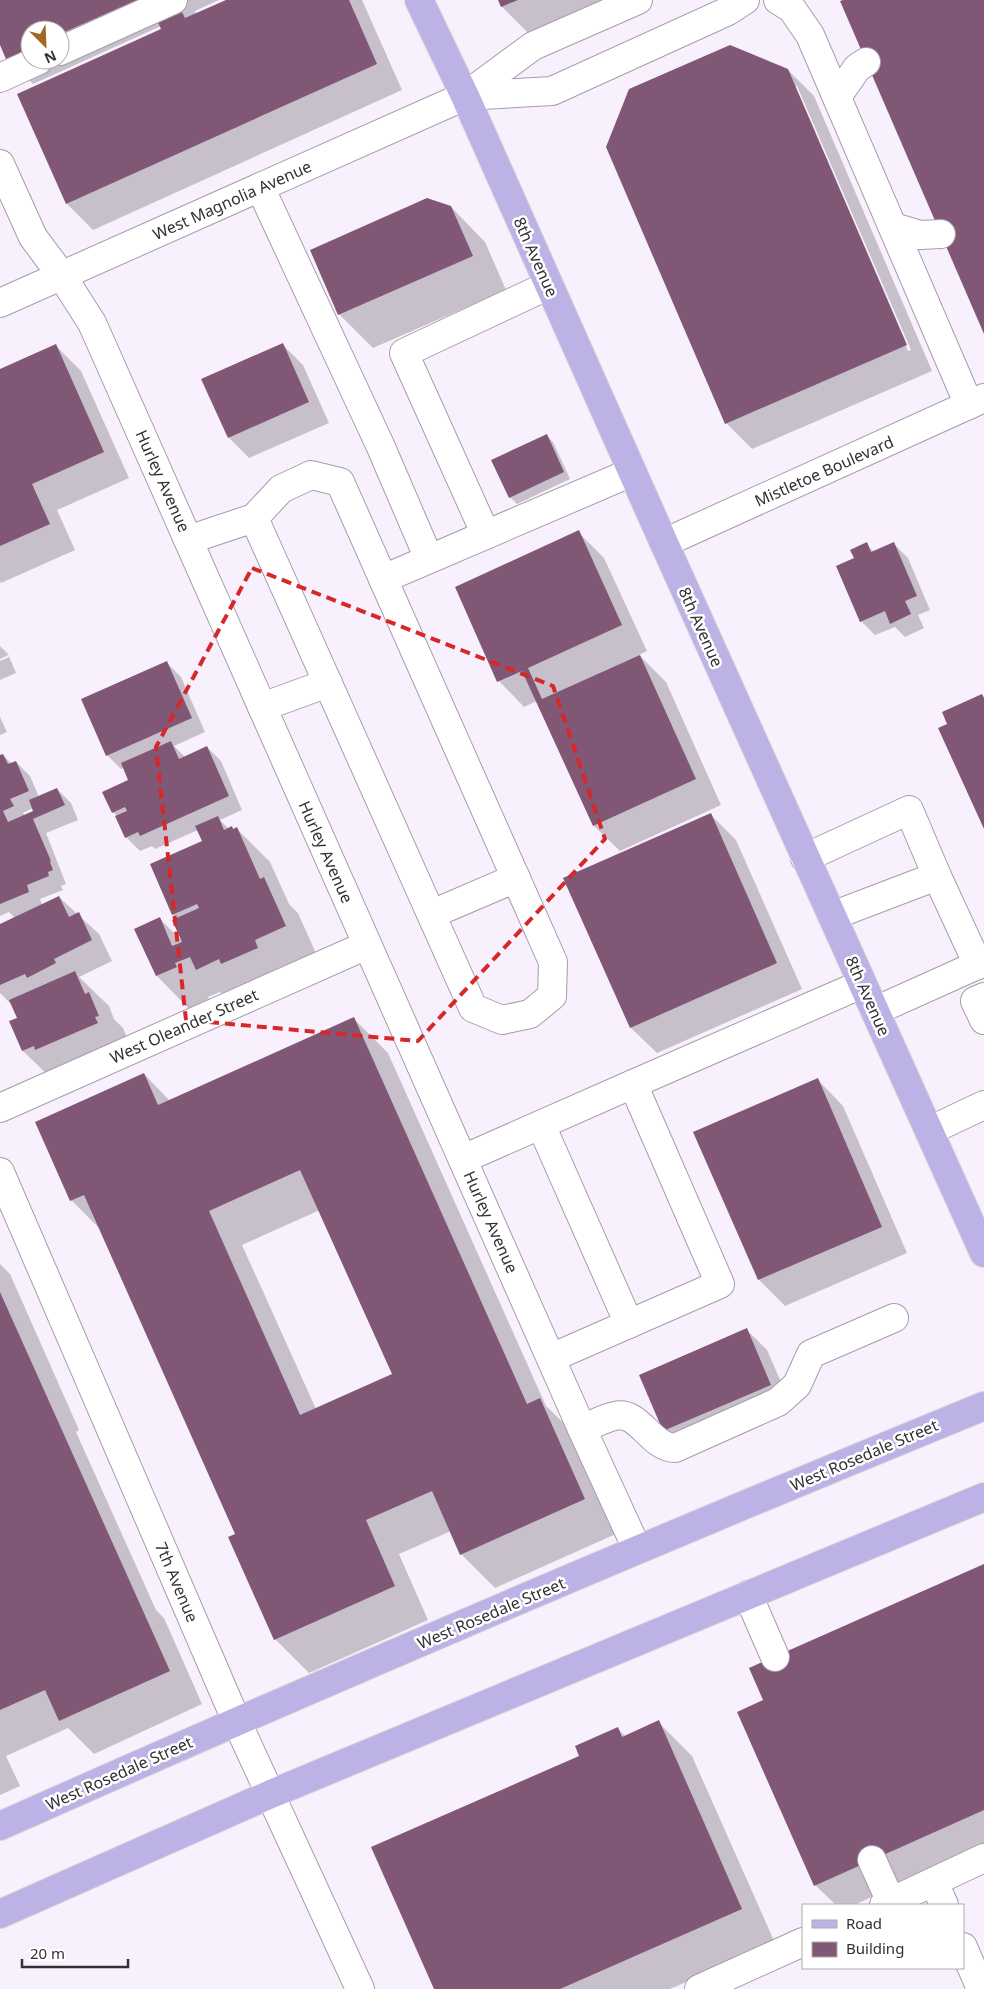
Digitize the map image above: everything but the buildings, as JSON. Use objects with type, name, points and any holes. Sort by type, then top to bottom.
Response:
[{"type":"main road","name":"8th Avenue","points":[[418,0],[465,96],[632,472],[984,1253]]},
{"type":"main road","name":"West Rosedale Street","points":[[0,1826],[236,1720],[637,1549],[984,1406]]},
{"type":"main road","points":[[0,1914],[271,1794],[984,1497]]},
{"type":"street","points":[[70,46],[172,0]]},
{"type":"street","points":[[465,96],[533,46],[638,0]]},
{"type":"street","points":[[465,96],[552,91],[728,11],[745,0]]},
{"type":"street","points":[[778,0],[792,9],[810,35],[893,227],[977,401]]},
{"type":"street","points":[[837,97],[857,68],[866,62]]},
{"type":"street","points":[[0,78],[20,65]]},
{"type":"street","name":"West Magnolia Avenue","points":[[0,303],[465,96]]},
{"type":"street","name":"Hurley Avenue","points":[[0,164],[33,237],[62,276],[92,323],[582,1429],[637,1549]]},
{"type":"street","points":[[260,188],[380,445],[430,559]]},
{"type":"street","points":[[893,227],[920,235],[941,234]]},
{"type":"street","points":[[486,535],[404,353],[549,284]]},
{"type":"street","name":"Mistletoe Boulevard","points":[[664,543],[977,401]]},
{"type":"street","points":[[384,579],[632,472]]},
{"type":"street","points":[[188,540],[254,518],[281,489],[311,475],[340,482],[553,962],[552,996],[530,1014],[502,1020],[474,1008],[254,518]]},
{"type":"street","points":[[262,707],[328,683]]},
{"type":"street","points":[[806,858],[909,810],[937,876],[981,963],[875,1011]]},
{"type":"street","points":[[832,916],[937,876]]},
{"type":"street","points":[[432,914],[516,878]]},
{"type":"street","name":"West Oleander Street","points":[[0,1108],[367,945]]},
{"type":"street","points":[[463,1159],[862,984]]},
{"type":"street","points":[[984,997],[975,1001],[984,1020]]},
{"type":"street","points":[[551,1358],[720,1284],[632,1084]]},
{"type":"street","points":[[929,1131],[984,1105]]},
{"type":"street","points":[[541,1125],[629,1324]]},
{"type":"street","name":"7th Avenue","points":[[0,1172],[236,1720],[360,1989]]},
{"type":"street","points":[[582,1429],[616,1415],[625,1416],[639,1423],[656,1442],[666,1448],[675,1448],[778,1402],[797,1385],[812,1354],[894,1318]]},
{"type":"street","points":[[748,1595],[775,1657]]},
{"type":"street","points":[[872,1860],[888,1904],[939,1894],[984,1858]]},
{"type":"street","points":[[699,1989],[802,1942]]},
{"type":"street","points":[[964,1949],[981,1989]]},
{"type":"highlighted area","points":[[252,568],[553,686],[605,839],[418,1041],[186,1020],[156,747]]}]
